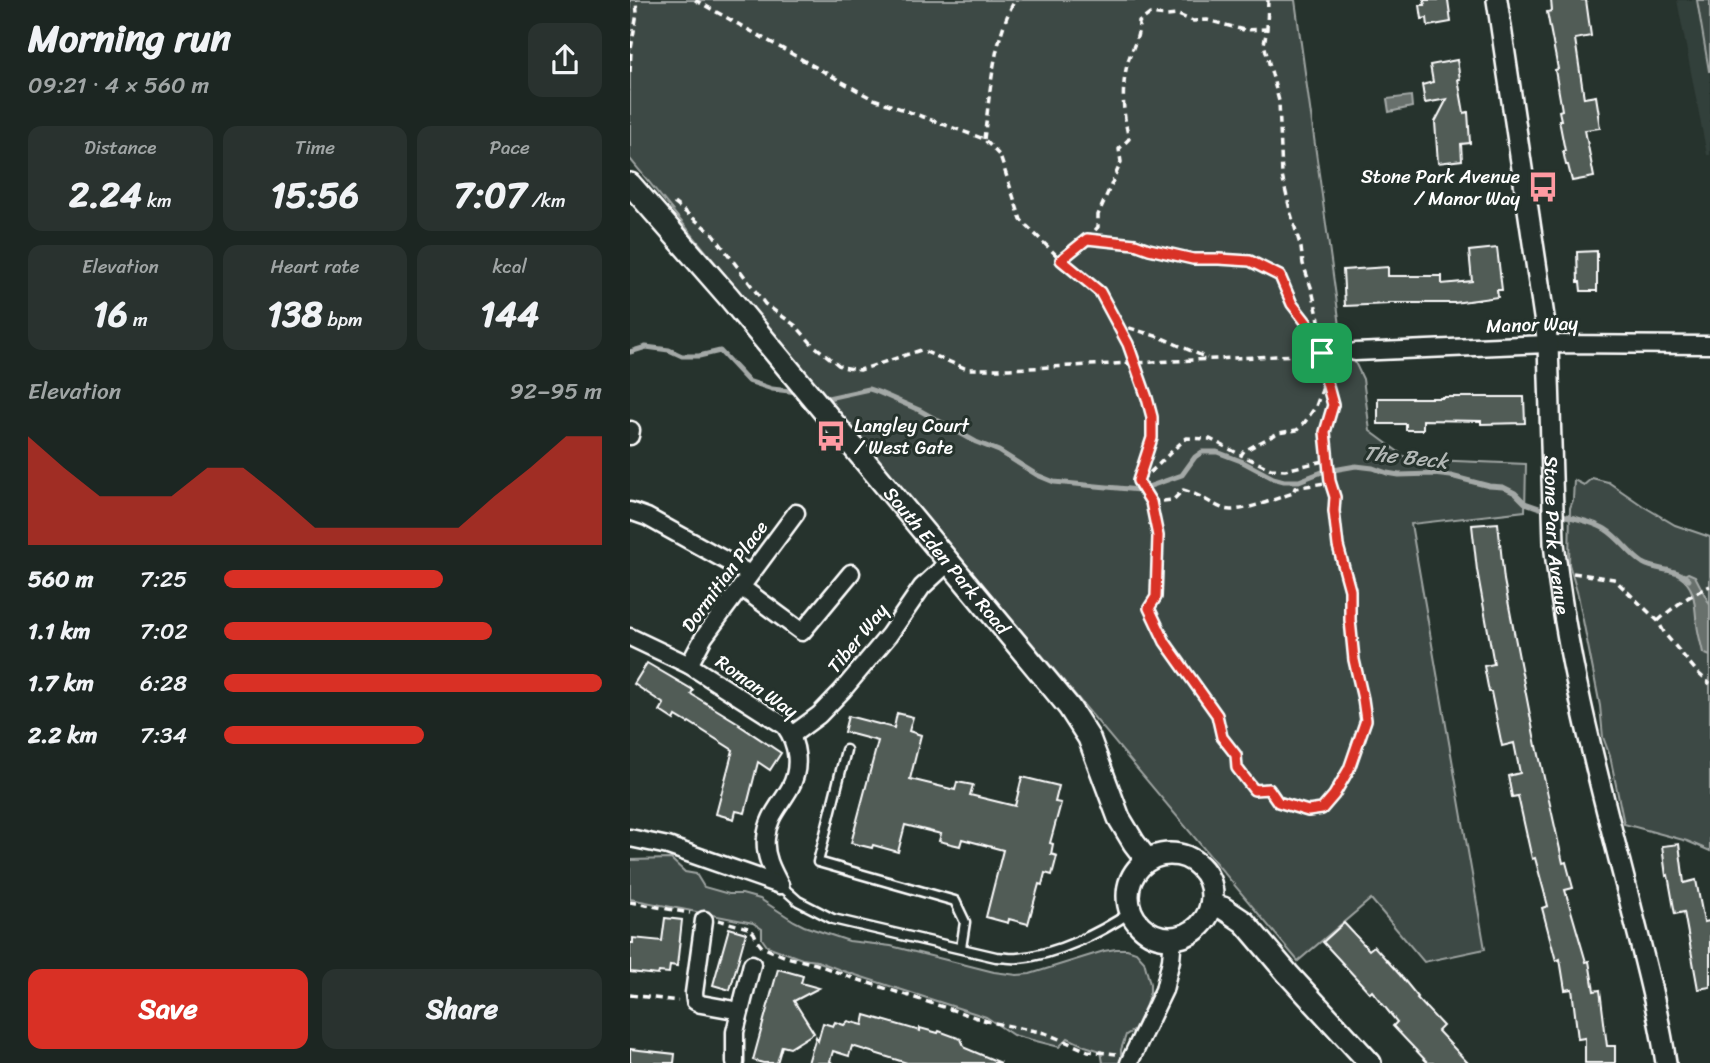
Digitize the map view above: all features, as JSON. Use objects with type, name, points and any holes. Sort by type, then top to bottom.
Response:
[{"type":"main road","name":"South Eden Park Road","points":[[630,184],[702,264],[1055,689],[1080,722],[1097,757],[1119,818],[1147,860]]},
{"type":"main road","points":[[1170,854],[1182,856],[1203,869],[1212,891],[1211,905],[1207,916],[1194,930],[1184,935],[1161,936],[1138,923],[1131,912],[1129,889],[1132,878],[1147,860],[1170,854]]},
{"type":"main road","points":[[1211,905],[1223,908],[1244,922],[1370,1063]]},
{"type":"street","name":"Stone Park Avenue","points":[[1497,0],[1548,344],[1557,572],[1571,655],[1657,1012],[1666,1063]]},
{"type":"street","name":"Manor Way","points":[[1355,352],[1548,344],[1710,345]]},
{"type":"street","points":[[630,511],[647,517],[746,580],[802,632],[851,573]]},
{"type":"street","name":"Dormitian Place","points":[[689,664],[704,637],[796,513]]},
{"type":"street","name":"Tiber Way","points":[[792,735],[819,715],[842,691],[890,635],[922,587],[949,562]]},
{"type":"street","name":"Roman Way","points":[[631,640],[689,664],[785,726],[792,735],[796,774],[770,821],[766,839],[771,870],[780,885]]},
{"type":"street","points":[[630,838],[668,846],[780,885]]},
{"type":"street","points":[[705,918],[694,999],[701,1004],[740,1011]]},
{"type":"street","points":[[1130,1061],[1164,990],[1173,937]]},
{"type":"street","points":[[736,1063],[735,1032],[752,964]]},
{"type":"lane","points":[[846,750],[818,862],[955,901],[965,922],[961,948]]},
{"type":"lane","points":[[780,885],[798,901],[833,919],[996,957],[1017,958],[1054,951],[1111,925],[1131,912]]},
{"type":"path","points":[[630,72],[636,0]]},
{"type":"path","points":[[695,0],[871,98],[984,139],[1000,156],[1021,220],[1061,260],[1100,292],[1128,344],[1135,363],[1152,417],[1152,438],[1138,481],[1151,502],[1158,536],[1156,597],[1149,608],[1165,642],[1217,715],[1222,737],[1236,755],[1237,768],[1254,790],[1269,789],[1278,802],[1308,811],[1322,809],[1334,795],[1349,769],[1366,720],[1354,660],[1350,590],[1338,546],[1335,497],[1330,481],[1325,432],[1333,405],[1326,379],[1319,320],[1282,176],[1279,102],[1264,44],[1268,0]]},
{"type":"path","points":[[984,139],[995,65],[1007,15],[1016,0]]},
{"type":"path","points":[[1061,260],[1098,227],[1098,215],[1121,162],[1119,149],[1129,139],[1123,112],[1124,81],[1127,64],[1139,36],[1139,22],[1150,14],[1178,15],[1193,21],[1207,20],[1244,30],[1267,30]]},
{"type":"path","points":[[671,201],[713,234],[765,304],[796,326],[812,344],[841,367],[860,370],[920,350],[967,369],[1355,352]]},
{"type":"path","points":[[1087,239],[1135,244],[1193,259],[1250,261],[1280,276],[1292,304],[1320,340]]},
{"type":"path","points":[[1117,324],[1162,338],[1209,359]]},
{"type":"path","points":[[1241,454],[1278,433],[1297,430],[1316,406],[1326,379]]},
{"type":"path","points":[[1138,481],[1156,469],[1171,451],[1187,438],[1210,439],[1271,469],[1285,470],[1328,460]]},
{"type":"path","points":[[1151,502],[1173,500],[1183,490],[1196,493],[1226,510],[1239,510],[1293,493],[1295,488],[1330,481]]},
{"type":"path","points":[[1557,572],[1614,579],[1658,621],[1665,634],[1710,684]]},
{"type":"path","points":[[1658,621],[1673,607],[1709,586]]},
{"type":"path","points":[[630,902],[748,929],[754,933],[762,947],[786,957],[816,964],[990,1022],[1045,1033],[1088,1051],[1113,1053],[1130,1061]]},
{"type":"path","points":[[630,995],[683,1002],[694,999]]},
{"type":"shaded area","points":[[630,0],[1295,0],[1341,333],[1363,379],[1370,431],[1408,459],[1526,464],[1525,511],[1411,524],[1485,949],[1424,962],[1371,899],[1298,961],[630,159]]},
{"type":"shaded area","points":[[1677,0],[1710,0],[1710,155],[1707,155]]},
{"type":"shaded area","points":[[1697,0],[1710,0],[1710,71],[1709,71]]},
{"type":"shaded area","points":[[1411,96],[1412,107],[1389,112],[1387,99]]},
{"type":"shaded area","points":[[1592,478],[1608,482],[1675,525],[1710,537],[1710,851],[1687,841],[1624,824],[1610,756],[1603,737],[1600,706],[1578,595],[1569,564],[1570,508],[1574,480],[1584,485]]},
{"type":"shaded area","points":[[1688,573],[1695,576],[1710,605],[1710,656],[1703,653],[1692,592],[1680,577]]},
{"type":"shaded area","points":[[671,859],[685,872],[696,874],[704,887],[760,899],[804,926],[849,941],[891,946],[994,972],[1030,974],[1104,951],[1127,949],[1136,952],[1144,961],[1150,992],[1134,1030],[1126,1035],[1119,1063],[1103,1063],[1101,1051],[1068,1038],[1059,1047],[1013,1035],[986,1017],[767,946],[762,939],[762,929],[753,923],[630,899],[630,860]]},
{"type":"building","points":[[1424,0],[1448,0],[1451,22],[1428,26],[1427,18],[1422,19],[1420,5],[1425,5]]},
{"type":"building","points":[[1551,0],[1586,0],[1591,36],[1575,39],[1584,98],[1596,96],[1599,115],[1600,128],[1585,130],[1594,177],[1572,181],[1563,151],[1559,120],[1559,111],[1562,110],[1555,70],[1558,69],[1547,12],[1552,11]]},
{"type":"building","points":[[1457,60],[1464,113],[1468,112],[1470,143],[1461,144],[1462,160],[1438,163],[1435,122],[1447,99],[1425,103],[1422,85],[1433,82],[1430,65]]},
{"type":"building","points":[[1497,248],[1502,290],[1497,290],[1498,297],[1454,303],[1345,306],[1343,270],[1388,267],[1388,276],[1442,276],[1442,284],[1472,281],[1469,251]]},
{"type":"building","points":[[1597,251],[1597,291],[1581,291],[1577,252]]},
{"type":"building","points":[[1524,397],[1525,423],[1481,424],[1481,421],[1423,420],[1423,430],[1406,430],[1406,424],[1378,424],[1378,398]]},
{"type":"building","points":[[1498,523],[1504,580],[1536,746],[1563,863],[1566,862],[1573,888],[1565,890],[1586,962],[1589,961],[1594,991],[1600,990],[1607,1046],[1615,1046],[1615,1063],[1585,1063],[1585,1038],[1578,1039],[1572,989],[1565,990],[1560,959],[1556,961],[1542,908],[1548,906],[1535,858],[1532,859],[1518,796],[1512,797],[1508,776],[1520,773],[1514,743],[1502,746],[1489,692],[1484,666],[1494,664],[1472,525]]},
{"type":"building","points":[[647,663],[693,690],[691,694],[781,753],[770,770],[758,762],[745,813],[736,811],[734,819],[716,814],[733,750],[689,722],[676,716],[674,720],[660,711],[664,704],[634,684]]},
{"type":"building","points":[[897,713],[913,717],[909,731],[921,735],[910,779],[955,790],[957,782],[973,785],[970,795],[1015,806],[1022,777],[1059,786],[1055,802],[1061,803],[1050,843],[1053,844],[1051,854],[1057,856],[1052,875],[1045,873],[1042,885],[1039,884],[1028,924],[1009,919],[1008,923],[986,917],[1003,850],[962,839],[960,846],[939,841],[941,834],[905,825],[898,852],[873,845],[872,848],[851,843],[878,741],[844,732],[848,716],[894,728]]},
{"type":"building","points":[[1679,844],[1684,883],[1696,880],[1704,922],[1710,921],[1710,987],[1698,989],[1684,912],[1675,914],[1668,875],[1666,876],[1662,846]]},
{"type":"building","points":[[665,918],[682,920],[677,966],[670,965],[669,973],[659,972],[658,975],[630,972],[630,943],[633,943],[633,938],[662,941]]},
{"type":"building","points":[[1344,923],[1369,950],[1374,946],[1400,975],[1443,1026],[1438,1031],[1468,1063],[1428,1063],[1393,1026],[1397,1022],[1372,991],[1370,993],[1323,942]]},
{"type":"building","points":[[729,928],[746,933],[730,990],[713,985]]},
{"type":"building","points":[[778,969],[803,976],[801,983],[819,988],[794,1001],[814,1033],[790,1048],[782,1046],[777,1063],[763,1063],[753,1060]]},
{"type":"building","points":[[865,1015],[920,1031],[920,1028],[938,1033],[939,1031],[961,1039],[965,1048],[1001,1063],[907,1063],[852,1046],[849,1056],[833,1051],[830,1061],[832,1063],[808,1063],[823,1023],[833,1026],[835,1022],[844,1025],[848,1021],[863,1025]]},
{"type":"building","points":[[630,1049],[675,1054],[674,1063],[630,1063]]},
{"type":"waterway","name":"The Beck","points":[[630,352],[646,347],[669,350],[682,356],[699,356],[720,351],[748,381],[772,389],[798,392]]},
{"type":"waterway","name":"The Beck","points":[[821,398],[869,389],[878,392],[919,410],[1054,482],[1139,490],[1182,475],[1202,452],[1217,452],[1284,481],[1299,481],[1322,472],[1356,466],[1399,475],[1451,476],[1503,487],[1515,493],[1525,503],[1548,511]]},
{"type":"waterway","name":"The Beck","points":[[1558,514],[1600,526],[1643,563],[1678,573],[1689,580]]},
{"type":"place","name":"Stone Park Avenue / Manor Way","points":[[1543,187]]},
{"type":"place","name":"Langley Court / West Gate","points":[[831,436]]},
{"type":"route","points":[[1087,239],[1135,244],[1193,259],[1250,261],[1280,276],[1292,304],[1320,340],[1322,353],[1333,405],[1325,432],[1330,481],[1335,497],[1338,546],[1350,590],[1354,660],[1366,720],[1349,769],[1334,795],[1322,809],[1308,811],[1278,802],[1269,789],[1254,790],[1237,768],[1236,755],[1222,737],[1217,715],[1165,642],[1149,608],[1156,597],[1158,536],[1151,502],[1138,481],[1152,438],[1152,417],[1128,344],[1100,292],[1061,260],[1087,239]]}]
